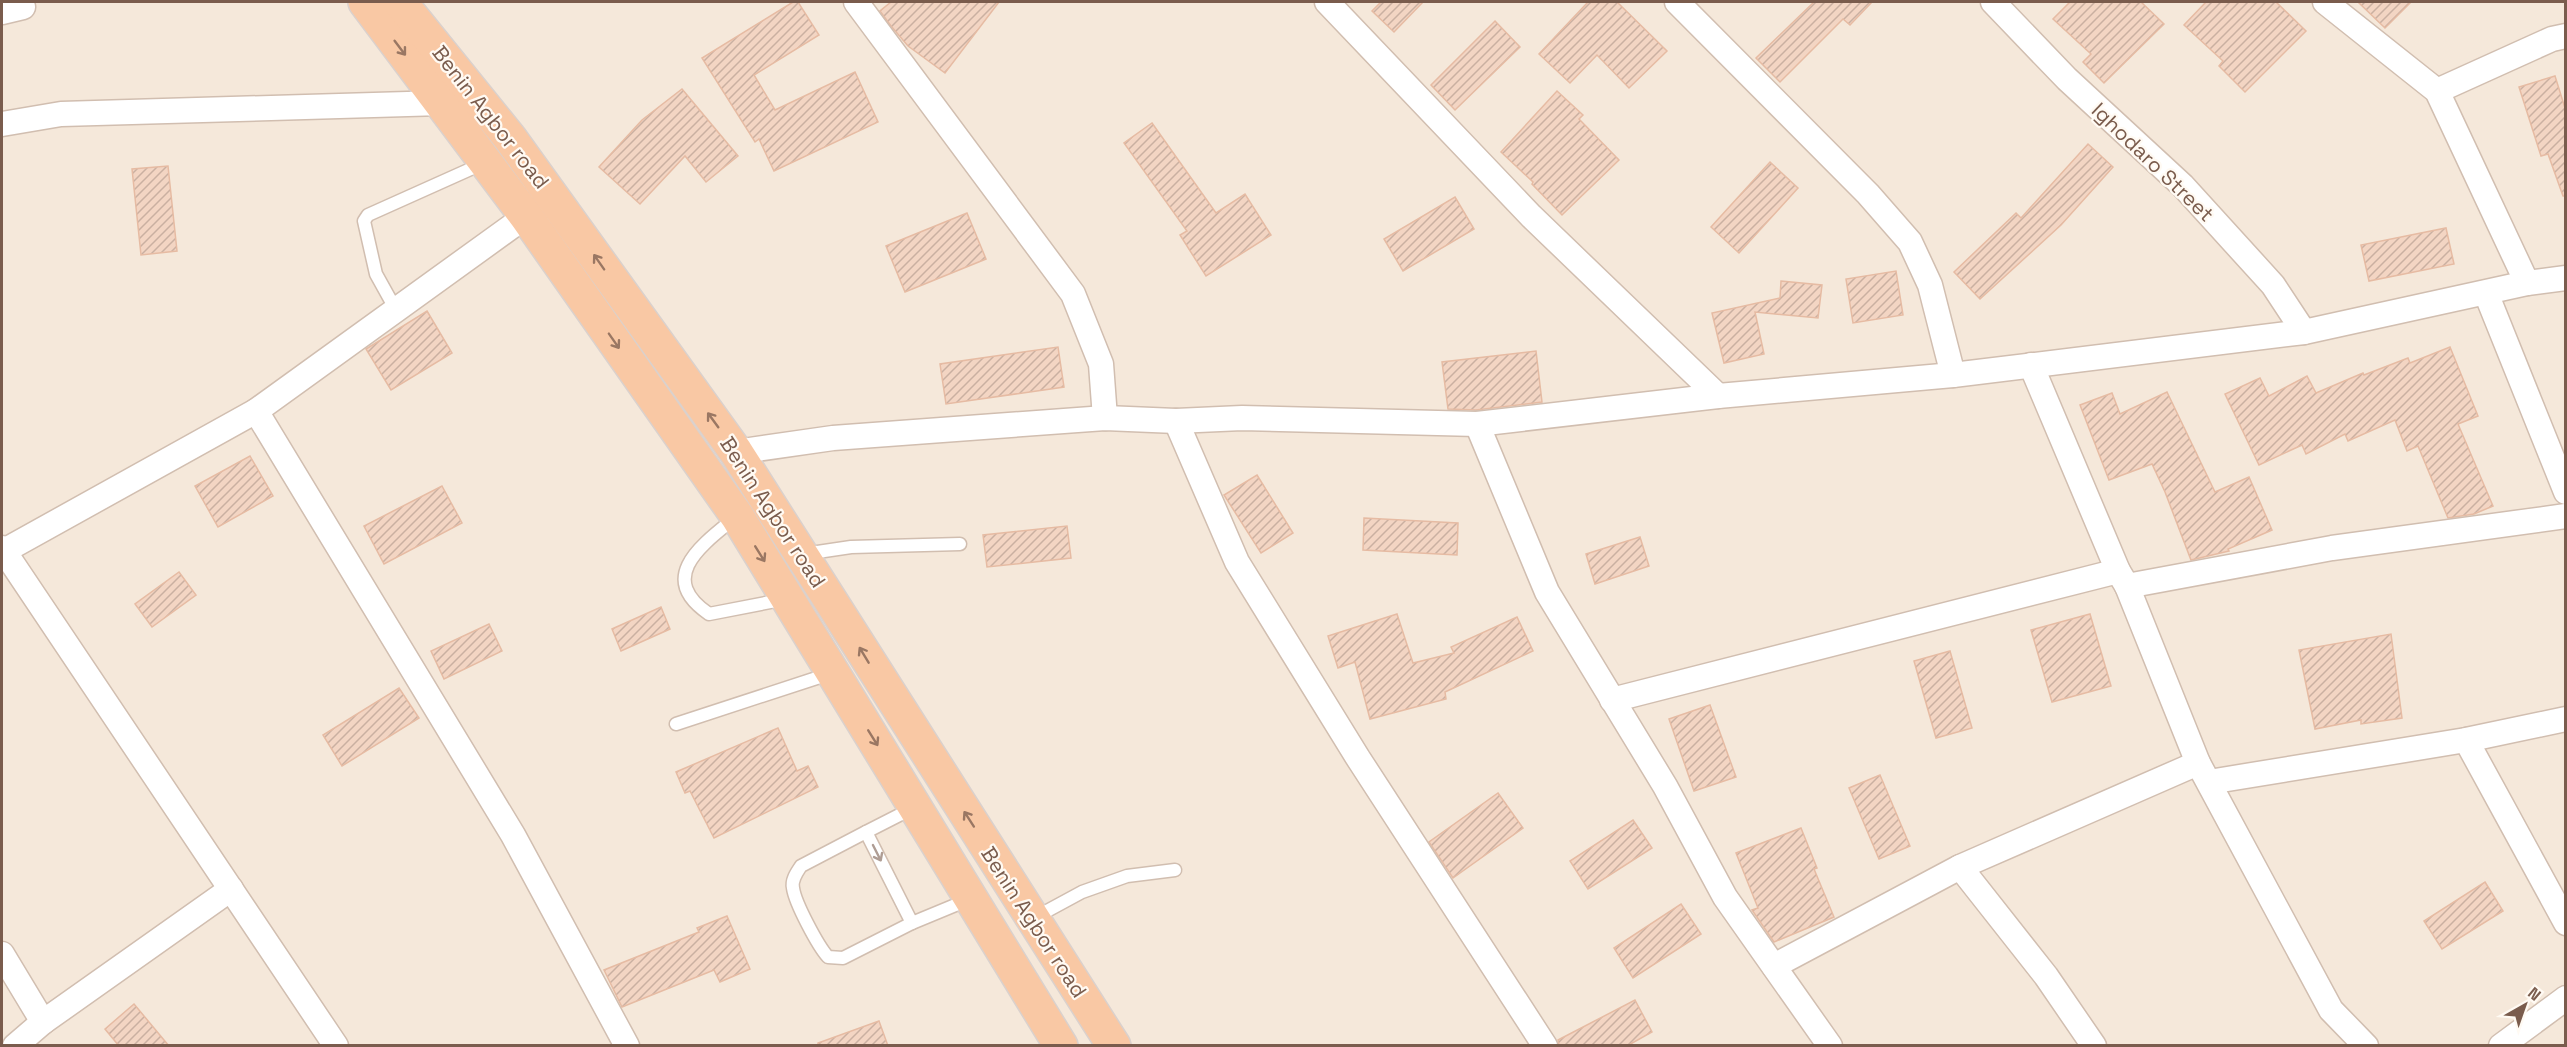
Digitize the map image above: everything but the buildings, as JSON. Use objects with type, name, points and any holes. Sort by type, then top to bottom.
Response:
[{"type":"highway","name":"Benin Agbor road","points":[[365,2],[526,216],[737,516],[1061,1046]]},
{"type":"highway","name":"Benin Agbor road","points":[[400,2],[510,138],[736,452],[1033,919],[1105,1043]]},
{"type":"street","points":[[856,2],[1074,294],[1101,364],[1105,418]]},
{"type":"street","points":[[1328,2],[1531,216],[1718,396]]},
{"type":"street","points":[[1677,2],[1868,194],[1910,242],[1930,285],[1953,375]]},
{"type":"street","name":"Ighodaro Street","points":[[1993,2],[2067,79],[2182,186],[2273,285],[2304,332]]},
{"type":"street","points":[[2325,2],[2438,91],[2527,283]]},
{"type":"street","points":[[2438,91],[2552,39],[2565,36]]},
{"type":"street","points":[[2,124],[61,114],[442,104]]},
{"type":"street","points":[[332,1044],[3,549],[256,411],[526,216]]},
{"type":"street","points":[[736,452],[833,438],[1105,418],[1176,421],[1242,418],[1477,424],[1718,396],[1953,375],[2304,332],[2527,283],[2565,278]]},
{"type":"street","points":[[2486,292],[2565,492]]},
{"type":"street","points":[[2031,365],[2203,772],[2331,1010],[2366,1046]]},
{"type":"street","points":[[256,411],[513,835],[627,1046]]},
{"type":"street","points":[[1176,421],[1237,562],[1358,758],[1545,1046]]},
{"type":"street","points":[[1477,424],[1547,592],[1665,786],[1725,897],[1830,1046]]},
{"type":"street","points":[[1612,700],[2122,578],[2565,516]]},
{"type":"street","points":[[1774,966],[1960,867],[2203,772],[2466,740],[2565,719]]},
{"type":"street","points":[[2466,740],[2565,923]]},
{"type":"street","points":[[1960,867],[2046,976],[2094,1046]]},
{"type":"street","points":[[15,1046],[43,1022],[231,889]]},
{"type":"street","points":[[2,954],[43,1022]]},
{"type":"street","points":[[2500,1046],[2565,998]]},
{"type":"lane","points":[[396,310],[376,274],[364,221],[368,215],[486,162]]},
{"type":"lane","points":[[737,516],[703,544],[687,563],[684,586],[694,604],[709,614],[788,599]]},
{"type":"lane","points":[[803,555],[851,547],[960,544]]},
{"type":"lane","points":[[676,724],[833,673]]},
{"type":"lane","points":[[916,807],[801,866],[795,874],[792,887],[819,948],[828,957],[843,958],[912,923],[971,898]]},
{"type":"lane","points":[[866,832],[912,923]]},
{"type":"lane","points":[[1033,919],[1082,892],[1127,876],[1175,870]]},
{"type":"shaded area","points":[[2,2],[2565,2],[2565,1045],[2,1045]]}]
